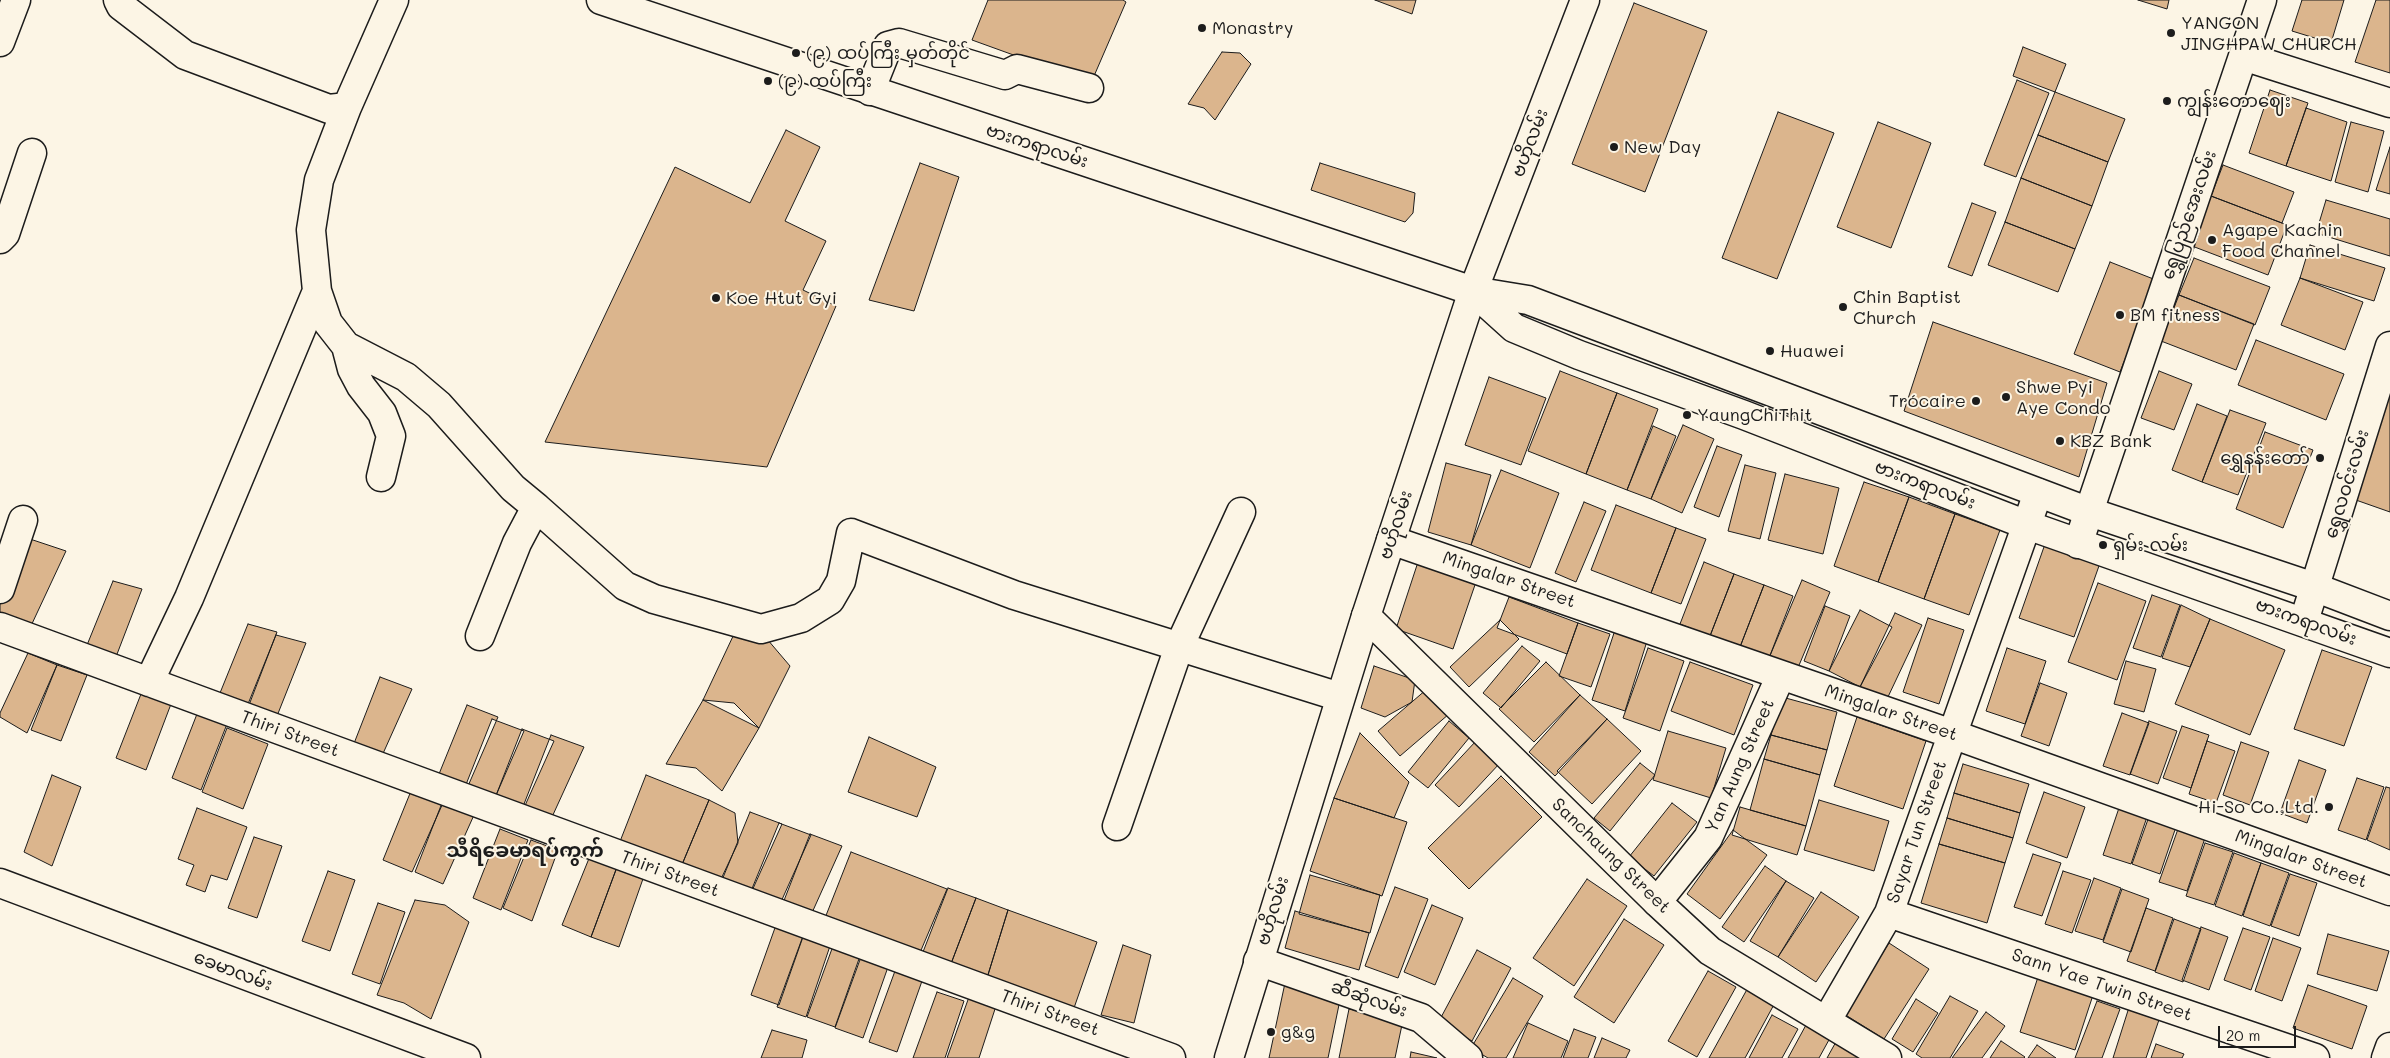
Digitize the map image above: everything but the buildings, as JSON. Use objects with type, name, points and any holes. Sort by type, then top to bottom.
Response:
[{"type":"street","points":[[0,42],[16,0]]},
{"type":"street","points":[[118,0],[121,6],[185,55],[329,109],[347,106]]},
{"type":"street","points":[[381,477],[391,436],[382,413],[361,386],[352,369],[346,346],[328,323],[317,291],[311,230],[319,180],[347,106],[394,0]]},
{"type":"street","name":"ဗားကရာလမ်း","points":[[601,0],[1473,291],[1528,300],[2087,511],[2314,587],[2390,616]]},
{"type":"street","name":"ဗဟိုလမ်း","points":[[1229,1058],[1340,697],[1473,291],[1585,0]]},
{"type":"street","name":"ရွှေပြည်အေးလမ်း","points":[[2078,544],[2087,511],[2262,0]]},
{"type":"street","points":[[870,91],[888,46],[899,43],[1005,74],[1017,69],[1089,88]]},
{"type":"street","points":[[2243,56],[2390,103]]},
{"type":"street","points":[[0,239],[5,234],[32,153]]},
{"type":"street","points":[[149,682],[189,598],[317,291]]},
{"type":"street","name":"ဗားကရာလမ်း","points":[[1473,291],[1514,328],[1579,355],[1744,415],[2078,544],[2304,621],[2390,653]]},
{"type":"street","points":[[346,346],[406,377],[439,405],[513,488],[625,586],[654,599],[761,629],[801,618],[830,600],[841,581],[851,533],[1014,595],[1340,697]]},
{"type":"street","name":"ရွှေလဝင်းလမ်း","points":[[2304,621],[2390,346]]},
{"type":"street","name":"Sayar Tun Street","points":[[1827,1020],[1889,913],[2038,493]]},
{"type":"street","points":[[480,636],[517,543],[536,507]]},
{"type":"street","points":[[1117,826],[1179,647],[1241,512]]},
{"type":"street","points":[[0,589],[23,520]]},
{"type":"street","name":"Mingalar Street","points":[[1391,540],[1952,734],[2390,891]]},
{"type":"street","name":"Sanchaung Street","points":[[1366,616],[1657,902],[1710,951],[1887,1058]]},
{"type":"street","name":"Thiri Street","points":[[0,627],[1171,1058]]},
{"type":"street","name":"Yan Aung Street","points":[[1657,902],[1708,838],[1781,675]]},
{"type":"street","name":"ခေမာလမ်း","points":[[0,883],[466,1058]]},
{"type":"street","name":"Sann Yae Twin Street","points":[[1889,913],[2315,1058]]},
{"type":"street","name":"ဆီဆုံလမ်း","points":[[1258,961],[1421,1018],[1468,1058]]},
{"type":"street","points":[[2386,1058],[2390,1047]]},
{"type":"place","name":"Monastry","points":[[1202,28]]},
{"type":"place","name":"YANGON JINGHPAW CHURCH","points":[[2171,33]]},
{"type":"place","name":"(၉) ထပ်ကြီး မှတ်တိုင်","points":[[796,53]]},
{"type":"place","name":"(၉) ထပ်ကြီး","points":[[768,81]]},
{"type":"place","name":"ကျွန်းတောဈေး","points":[[2167,101]]},
{"type":"place","name":"New Day","points":[[1614,147]]},
{"type":"place","name":"Agape Kachin Food Channel","points":[[2212,240]]},
{"type":"place","name":"Koe Htut Gyi","points":[[716,298]]},
{"type":"place","name":"Chin Baptist Church","points":[[1843,307]]},
{"type":"place","name":"BM fitness","points":[[2120,315]]},
{"type":"place","name":"Huawei","points":[[1770,351]]},
{"type":"place","name":"Shwe Pyi Aye Condo","points":[[2006,397]]},
{"type":"place","name":"Trócaire","points":[[1976,401]]},
{"type":"place","name":"YaungChiThit","points":[[1687,415]]},
{"type":"place","name":"KBZ Bank","points":[[2060,441]]},
{"type":"place","name":"ရွှေနန်းတော်","points":[[2320,458]]},
{"type":"place","name":"ရှမ်း လမ်း","points":[[2103,545]]},
{"type":"place","name":"Hi-So Co.,Ltd.","points":[[2329,807]]},
{"type":"place","name":"g&g","points":[[1271,1032]]},
{"type":"district","name":"သီရိခေမာရပ်ကွက်","points":[[525,851]]}]
